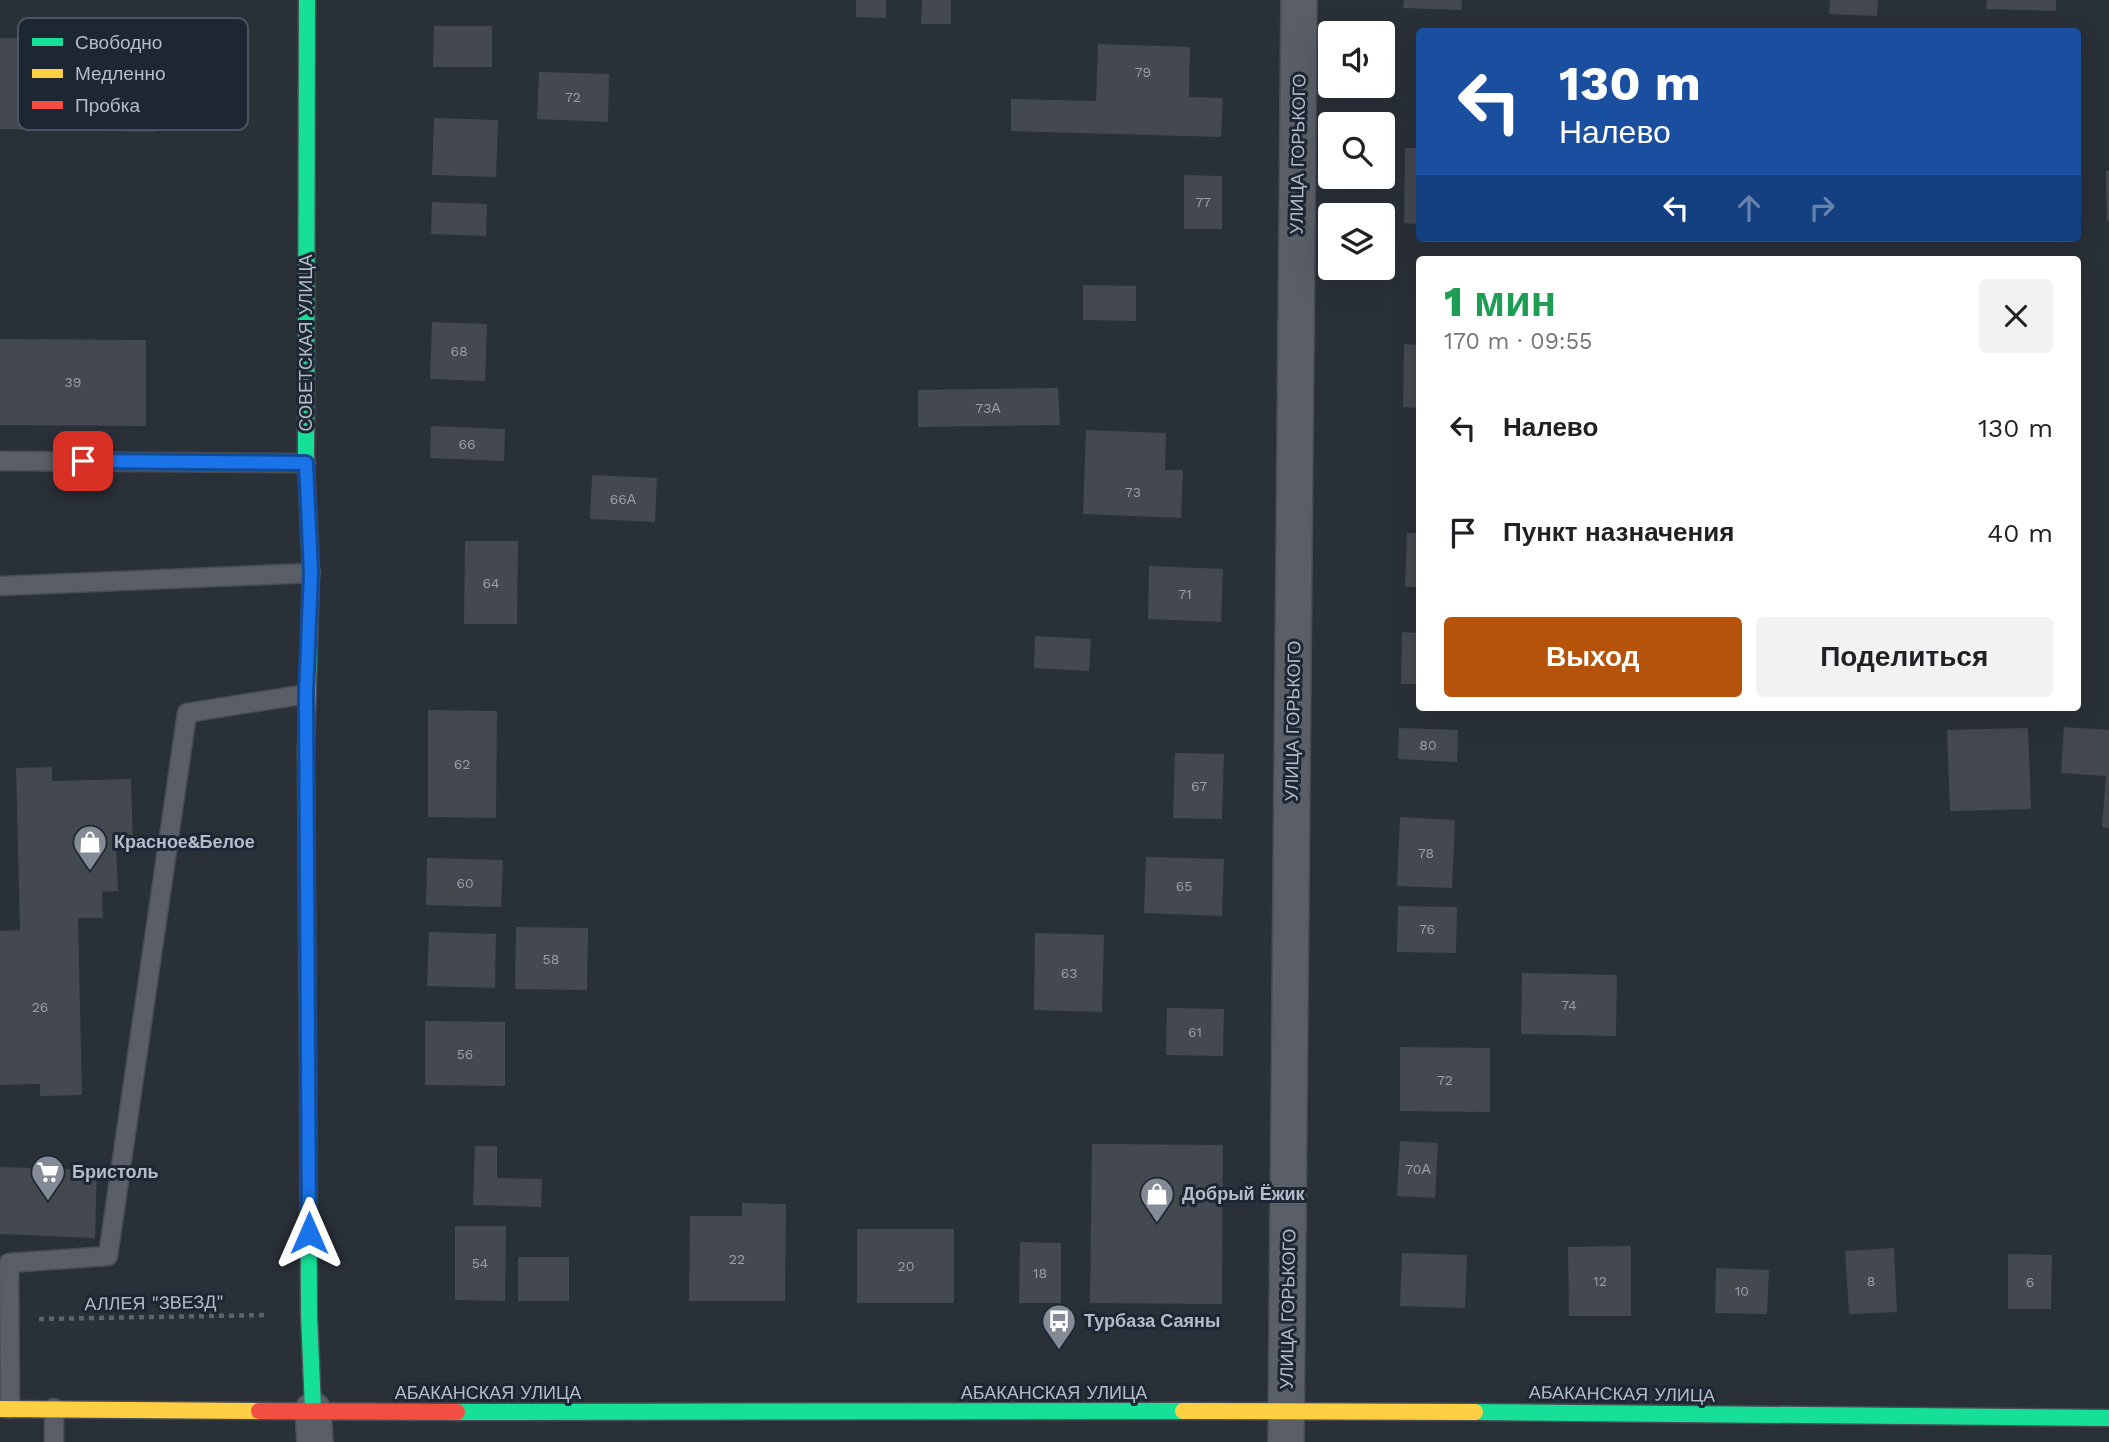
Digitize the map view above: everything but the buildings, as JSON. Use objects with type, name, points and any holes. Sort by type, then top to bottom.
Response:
[{"type":"main road","name":"СОВЕТСКАЯ УЛИЦА","points":[[307,0],[306,463],[311,573],[306,694],[309,1314],[314,1426]]},
{"type":"main road","name":"АБАКАНСКАЯ УЛИЦА","points":[[5,1409],[54,1408],[314,1426],[1287,1427],[2109,1418]]},
{"type":"street","name":"УЛИЦА ГОРЬКОГО","points":[[1287,1427],[1299,0]]},
{"type":"lane","points":[[0,461],[306,463]]},
{"type":"lane","points":[[0,586],[311,573]]},
{"type":"lane","points":[[5,1409],[9,1263],[108,1256],[187,713],[306,694]]},
{"type":"lane","points":[[54,1408],[54,1442]]},
{"type":"path","name":"АЛЛЕЯ \"ЗВЕЗД\"","points":[[9,1320],[309,1314]]},
{"type":"traffic: fast","points":[[306,751],[311,573],[306,463],[307,0]]},
{"type":"traffic: fast","points":[[308,1058],[309,1314],[313,1410]]},
{"type":"traffic: fast","points":[[457,1412],[1183,1411]]},
{"type":"traffic: fast","points":[[1475,1412],[2109,1418]]},
{"type":"traffic: slow","points":[[0,1409],[259,1411]]},
{"type":"traffic: slow","points":[[1183,1411],[1475,1412]]},
{"type":"traffic: jam","points":[[306,751],[308,1058]]},
{"type":"traffic: jam","points":[[259,1411],[457,1412]]},
{"type":"place","name":"Красное&Белое","points":[[90,872]]},
{"type":"place","name":"Бристоль","points":[[48,1202]]},
{"type":"place","name":"Добрый Ёжик","points":[[1157,1224]]},
{"type":"place","name":"Турбаза Саяны","points":[[1059,1351]]},
{"type":"route","points":[[83,461],[306,463],[311,573],[306,694],[309,1233]]}]
